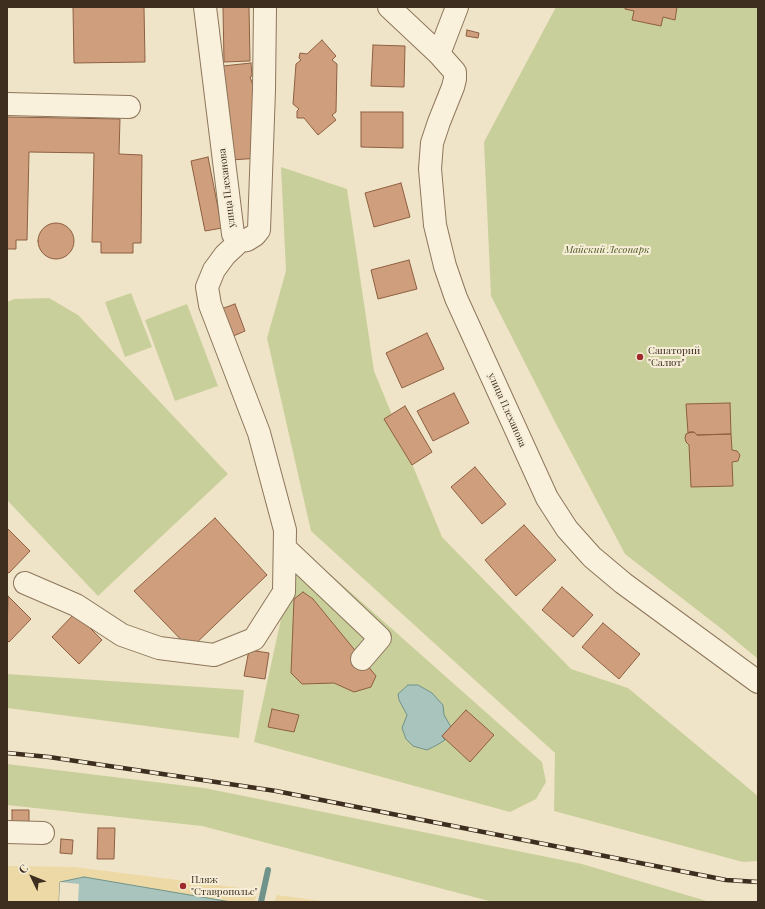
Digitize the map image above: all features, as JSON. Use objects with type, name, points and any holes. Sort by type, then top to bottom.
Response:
[{"type":"street","name":"улица Плеханова","points":[[205,7],[233,234],[240,241],[247,240],[255,235],[259,230],[264,90],[265,7]]},
{"type":"street","name":"улица Плеханова","points":[[389,7],[439,54],[455,72],[455,79],[438,122],[432,143],[430,169],[437,232],[445,266],[456,298],[547,498],[567,530],[592,557],[623,584],[758,682]]},
{"type":"street","points":[[439,54],[457,7]]},
{"type":"street","points":[[7,104],[129,107]]},
{"type":"street","points":[[24,583],[76,605],[122,635],[159,648],[214,656],[254,639],[284,592],[285,530],[259,433],[210,305],[207,287],[214,270],[225,255],[240,241]]},
{"type":"street","points":[[285,548],[380,638],[362,659]]},
{"type":"street","points":[[7,832],[43,833]]},
{"type":"green space","name":"Санаторий \"Салют\"","points":[[556,7],[758,7],[758,659],[625,554],[553,418],[491,296],[484,142]]},
{"type":"green space","points":[[281,167],[347,189],[374,371],[442,537],[571,669],[628,688],[758,796],[758,861],[743,862],[554,811],[555,753],[311,531],[267,338],[286,271]]},
{"type":"green space","points":[[131,293],[152,347],[125,357],[105,302]]},
{"type":"green space","points":[[49,298],[78,315],[228,474],[98,596],[7,500],[7,302],[14,299]]},
{"type":"green space","points":[[187,304],[218,386],[175,401],[145,320]]},
{"type":"green space","points":[[311,557],[542,762],[546,782],[536,799],[510,812],[254,742],[290,578]]},
{"type":"green space","points":[[7,674],[244,690],[239,738],[7,708]]},
{"type":"green space","points":[[7,764],[204,788],[582,864],[710,902],[493,902],[202,826],[7,805]]},
{"type":"sand","name":"Пляж \"Ставрополье\"","points":[[7,866],[74,867],[257,890],[255,902],[231,902],[84,877],[60,882],[59,902],[7,902]]},
{"type":"sand","points":[[277,895],[329,902],[274,902]]},
{"type":"water","points":[[408,685],[418,685],[432,693],[443,705],[444,715],[451,727],[442,736],[445,740],[427,750],[413,746],[406,739],[402,728],[407,715],[399,700],[398,694]]},
{"type":"water","points":[[84,877],[231,902],[59,902],[60,882]]},
{"type":"pier","points":[[60,882],[79,884],[78,902],[59,902]]},
{"type":"building","points":[[73,7],[144,7],[145,62],[74,63]]},
{"type":"building","points":[[223,7],[249,7],[250,61],[224,62]]},
{"type":"building","points":[[625,7],[677,7],[675,20],[663,17],[661,26],[632,20],[634,11],[625,9]]},
{"type":"building","points":[[467,30],[479,33],[478,38],[466,36]]},
{"type":"building","points":[[322,40],[336,56],[332,60],[337,64],[336,112],[332,115],[336,120],[318,135],[304,118],[297,118],[297,111],[299,109],[293,104],[296,64],[301,60],[299,58],[300,53],[307,54]]},
{"type":"building","points":[[373,45],[405,46],[404,87],[371,86]]},
{"type":"building","points":[[251,63],[252,76],[250,77],[255,91],[253,92],[257,107],[260,158],[231,160],[223,66]]},
{"type":"building","points":[[361,112],[403,112],[403,148],[361,147]]},
{"type":"building","points":[[7,117],[120,119],[119,154],[142,155],[141,243],[133,243],[133,253],[101,253],[101,242],[92,242],[94,153],[29,152],[27,240],[16,240],[16,249],[7,249]]},
{"type":"building","points":[[208,157],[222,228],[205,231],[191,161]]},
{"type":"building","points":[[401,183],[410,217],[374,227],[365,193]]},
{"type":"building","points":[[56,223],[69,228],[74,241],[69,254],[56,259],[43,254],[38,241],[43,228]]},
{"type":"building","points":[[409,260],[417,289],[378,299],[371,270]]},
{"type":"building","points":[[235,304],[245,331],[231,337],[221,309]]},
{"type":"building","points":[[427,333],[444,369],[402,388],[386,353]]},
{"type":"building","points":[[454,393],[469,423],[433,441],[417,411]]},
{"type":"building","points":[[730,403],[731,434],[697,435],[694,432],[688,433],[686,404]]},
{"type":"building","points":[[405,406],[432,452],[412,465],[384,419]]},
{"type":"building","points":[[694,432],[697,435],[731,434],[732,450],[737,451],[740,455],[738,461],[732,462],[733,486],[691,487],[689,445],[685,438],[686,434]]},
{"type":"building","points":[[475,467],[506,504],[482,524],[451,487]]},
{"type":"building","points":[[215,518],[267,575],[190,649],[134,591]]},
{"type":"building","points":[[524,525],[556,560],[516,596],[485,560]]},
{"type":"building","points":[[7,528],[30,551],[9,573],[7,572]]},
{"type":"building","points":[[562,587],[593,615],[573,637],[542,610]]},
{"type":"building","points":[[303,592],[313,599],[376,676],[371,687],[354,692],[334,683],[302,684],[291,673],[294,599]]},
{"type":"building","points":[[8,596],[31,619],[9,642],[7,640]]},
{"type":"building","points":[[75,613],[102,640],[79,664],[52,637]]},
{"type":"building","points":[[603,623],[640,654],[619,679],[582,647]]},
{"type":"building","points":[[249,650],[269,653],[265,679],[244,676]]},
{"type":"building","points":[[272,709],[299,715],[294,732],[268,727]]},
{"type":"building","points":[[466,710],[494,735],[470,762],[442,736]]},
{"type":"building","points":[[12,810],[29,810],[29,825],[12,825]]},
{"type":"building","points":[[98,828],[115,828],[114,859],[97,859]]},
{"type":"building","points":[[61,839],[73,840],[72,854],[60,853]]},
{"type":"waterway","points":[[261,902],[268,870]]},
{"type":"railway","points":[[7,753],[49,757],[276,791],[726,880],[758,882]]},
{"type":"place","name":"Санаторий \"Салют\"","points":[[640,357]]},
{"type":"place","name":"Пляж \"Ставрополье\"","points":[[183,886]]},
{"type":"park label","name":"Майский Лесопарк","points":[[607,250]]}]
